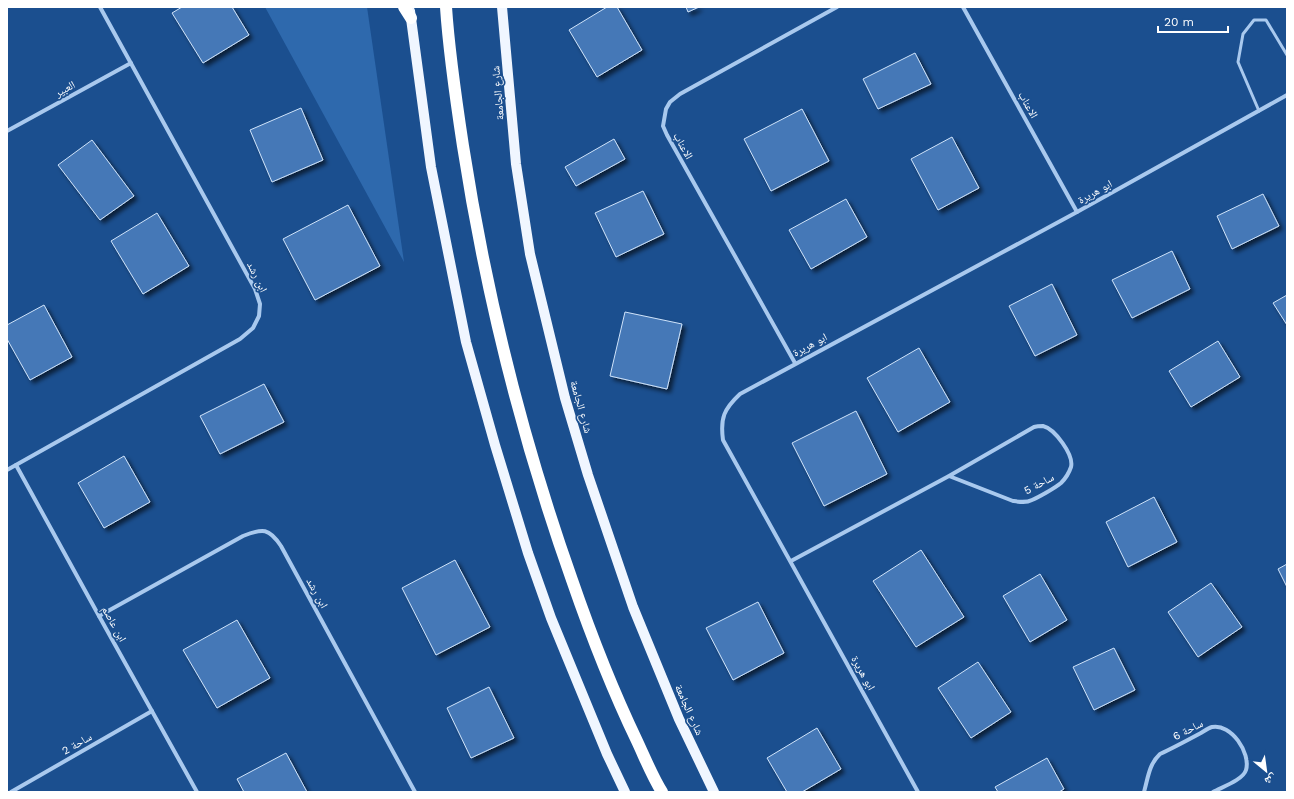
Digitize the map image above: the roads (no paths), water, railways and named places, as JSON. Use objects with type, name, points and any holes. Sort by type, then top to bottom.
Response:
[{"type":"highway","points":[[404,7],[410,13]]},
{"type":"highway","points":[[446,7],[457,107],[470,188],[485,270],[504,357],[554,528],[583,612],[616,695],[662,792]]},
{"type":"main road","name":"شارع الجامعة","points":[[502,7],[516,164],[530,254],[565,398],[588,475],[633,607],[679,719],[714,792]]},
{"type":"main road","points":[[410,13],[431,167],[466,342],[472,364],[528,553],[551,618],[607,754],[625,792]]},
{"type":"street","name":"ابن رشد","points":[[7,470],[240,339],[253,328],[259,316],[260,304],[255,289],[132,62],[100,7]]},
{"type":"street","name":"الاعناب","points":[[795,363],[667,135],[663,126],[664,116],[670,102],[680,94],[837,7]]},
{"type":"street","name":"الاعناب","points":[[963,7],[1077,212]]},
{"type":"street","name":"العبير","points":[[7,131],[132,62]]},
{"type":"street","name":"ابو هريرة","points":[[918,792],[723,440],[721,425],[725,412],[740,394],[1077,212],[1287,95]]},
{"type":"street","name":"ساحة 5","points":[[791,561],[949,476],[1034,427],[1043,426],[1052,430],[1061,440],[1072,460],[1068,474],[1062,483],[1031,500],[1022,502],[1013,502],[949,476]]},
{"type":"street","name":"ابن عاصم","points":[[16,465],[197,792]]},
{"type":"street","name":"ابن رشد","points":[[99,616],[243,536],[257,530],[267,531],[281,546],[415,792]]},
{"type":"street","name":"ساحة 2","points":[[11,792],[152,711]]},
{"type":"street","name":"ساحة 6","points":[[1144,792],[1151,767],[1154,760],[1160,754],[1212,727],[1223,728],[1234,736],[1242,748],[1247,760],[1246,770],[1242,777],[1213,792]]},
{"type":"lane","points":[[1259,111],[1238,62],[1242,34],[1254,20],[1266,20],[1287,55]]}]
